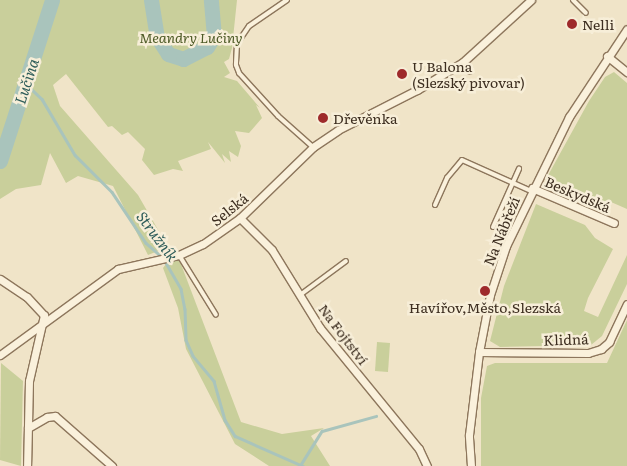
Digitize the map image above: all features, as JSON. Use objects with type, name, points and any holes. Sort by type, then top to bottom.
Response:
[{"type":"street","name":"Selská","points":[[0,355],[110,273],[126,265],[176,256],[196,249],[240,218],[314,147],[338,130],[417,90],[462,62],[530,0]]},
{"type":"street","name":"Na Nábřeží","points":[[471,466],[469,435],[479,352],[490,295],[506,246],[531,190],[569,117],[607,56],[627,29]]},
{"type":"street","points":[[607,56],[627,72]]},
{"type":"street","name":"Beskydská","points":[[531,190],[614,223]]},
{"type":"street","name":"Na Fojtství","points":[[240,218],[272,250],[320,328],[419,450],[427,466]]},
{"type":"street","points":[[0,279],[39,308],[44,324],[29,381],[27,466]]},
{"type":"street","name":"Klidná","points":[[479,352],[588,353],[601,349],[609,342],[627,304]]},
{"type":"street","points":[[28,428],[47,417],[55,416],[112,466]]},
{"type":"lane","points":[[287,0],[248,26],[237,44],[236,65],[239,73],[278,116],[314,147]]},
{"type":"lane","points":[[573,0],[586,13]]},
{"type":"lane","points":[[462,62],[470,72]]},
{"type":"lane","points":[[434,205],[447,178],[462,160],[531,190]]},
{"type":"lane","points":[[493,227],[514,184],[519,169]]},
{"type":"lane","points":[[176,256],[216,314]]},
{"type":"lane","points":[[300,295],[346,261]]},
{"type":"green space","name":"Meandry Lučiny","points":[[0,0],[237,0],[232,48],[229,59],[224,62],[230,73],[224,77],[237,81],[260,108],[256,105],[262,118],[249,133],[235,131],[241,146],[238,157],[229,151],[231,162],[222,154],[225,163],[208,142],[211,149],[178,161],[183,171],[173,169],[154,175],[142,160],[145,149],[128,132],[122,135],[112,126],[108,127],[66,74],[53,85],[60,106],[138,195],[168,247],[148,255],[113,186],[78,176],[66,183],[50,153],[41,185],[16,189],[0,199]]},
{"type":"green space","points":[[614,72],[627,83],[627,209],[611,202],[595,203],[546,179],[589,101],[605,77]]},
{"type":"green space","points":[[536,204],[585,225],[595,238],[613,249],[588,298],[584,311],[598,317],[627,255],[627,284],[602,336],[591,345],[500,347],[490,341],[504,286]]},
{"type":"green space","points":[[176,251],[241,422],[282,434],[324,428],[311,436],[330,466],[269,466],[235,444],[186,349],[178,308],[163,268]]},
{"type":"green space","points":[[627,320],[627,466],[481,466],[481,398],[487,366],[495,363],[607,363]]},
{"type":"green space","points":[[377,342],[390,343],[388,372],[375,371]]},
{"type":"green space","points":[[1,363],[23,381],[21,466],[0,460]]},
{"type":"waterway","name":"Lučina","points":[[0,161],[52,0]]},
{"type":"waterway","name":"Lučina","points":[[151,0],[157,37],[168,54],[183,59],[207,47],[214,36],[211,0]]},
{"type":"waterway","name":"Stružník","points":[[27,85],[42,99],[75,155],[112,192],[146,243],[161,256]]},
{"type":"waterway","name":"Stružník","points":[[165,261],[181,289],[185,309],[186,340],[193,356],[214,381],[225,420],[235,436],[303,466]]},
{"type":"waterway","points":[[301,464],[322,431],[376,416]]},
{"type":"place","name":"Nelli","points":[[572,24]]},
{"type":"place","name":"U Balona (Slezský pivovar)","points":[[402,74]]},
{"type":"place","name":"Dřevěnka","points":[[323,118]]},
{"type":"place","name":"Havířov,Město,Slezská","points":[[485,291]]}]
